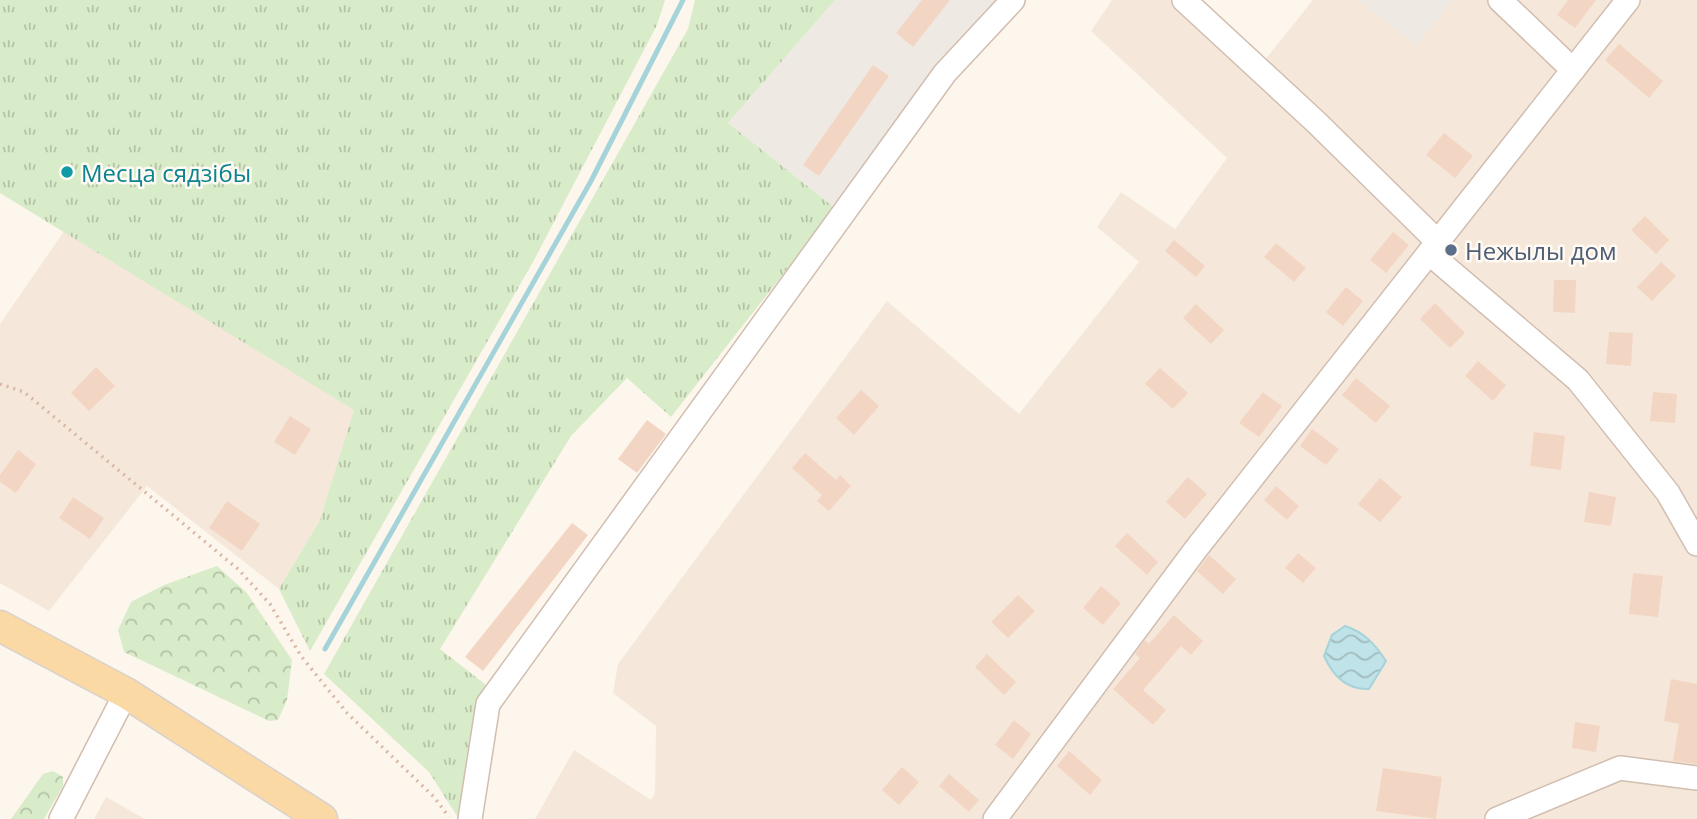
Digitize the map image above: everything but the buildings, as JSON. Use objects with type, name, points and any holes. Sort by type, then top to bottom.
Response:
[{"type":"main road","points":[[0,626],[126,693],[322,819]]},
{"type":"street","points":[[470,819],[488,704],[945,73],[1013,0]]},
{"type":"street","points":[[1184,0],[1317,122],[1433,248],[1578,380],[1668,493],[1697,544]]},
{"type":"street","points":[[1500,0],[1573,70]]},
{"type":"street","points":[[995,819],[1196,549],[1628,0]]},
{"type":"street","points":[[61,819],[126,693]]},
{"type":"street","points":[[1497,819],[1620,768],[1697,778]]},
{"type":"path","points":[[0,384],[24,392],[239,569],[270,604],[301,656],[347,713],[434,797],[451,819]]},
{"type":"shaded area","points":[[835,0],[1009,0],[835,208],[728,123]]},
{"type":"shaded area","points":[[1112,0],[1171,0],[1252,76],[1313,0],[1359,0],[1415,46],[1453,0],[1697,0],[1697,819],[535,819],[574,750],[651,800],[655,793],[656,726],[613,693],[618,664],[887,301],[1019,414],[1139,262],[1097,227],[1121,192],[1175,229],[1227,158],[1091,31]]},
{"type":"shaded area","points":[[1359,0],[1453,0],[1415,46]]},
{"type":"shaded area","points":[[69,224],[355,410],[320,520],[279,589],[147,486],[49,611],[0,583],[0,324]]},
{"type":"shaded area","points":[[106,797],[145,819],[94,819]]},
{"type":"green space","points":[[0,0],[665,0],[657,25],[533,262],[310,651],[279,589],[320,520],[354,410],[0,193]]},
{"type":"green space","points":[[695,0],[835,0],[728,123],[835,208],[671,417],[627,378],[571,436],[440,649],[486,685],[473,734],[457,816],[429,772],[324,674],[688,29]]},
{"type":"green space","points":[[217,566],[247,593],[292,660],[287,700],[278,720],[269,721],[124,652],[118,630],[131,602],[164,585]]},
{"type":"green space","points":[[53,771],[63,777],[63,786],[44,819],[11,819],[43,774]]},
{"type":"water","points":[[1345,626],[1368,639],[1386,661],[1369,689],[1347,684],[1332,670],[1324,656],[1332,635]]},
{"type":"waterway","points":[[325,649],[591,181],[683,0]]},
{"type":"place","name":"Месца сядзібы","points":[[67,172]]},
{"type":"place","name":"Нежылы дом","points":[[1451,250]]}]
